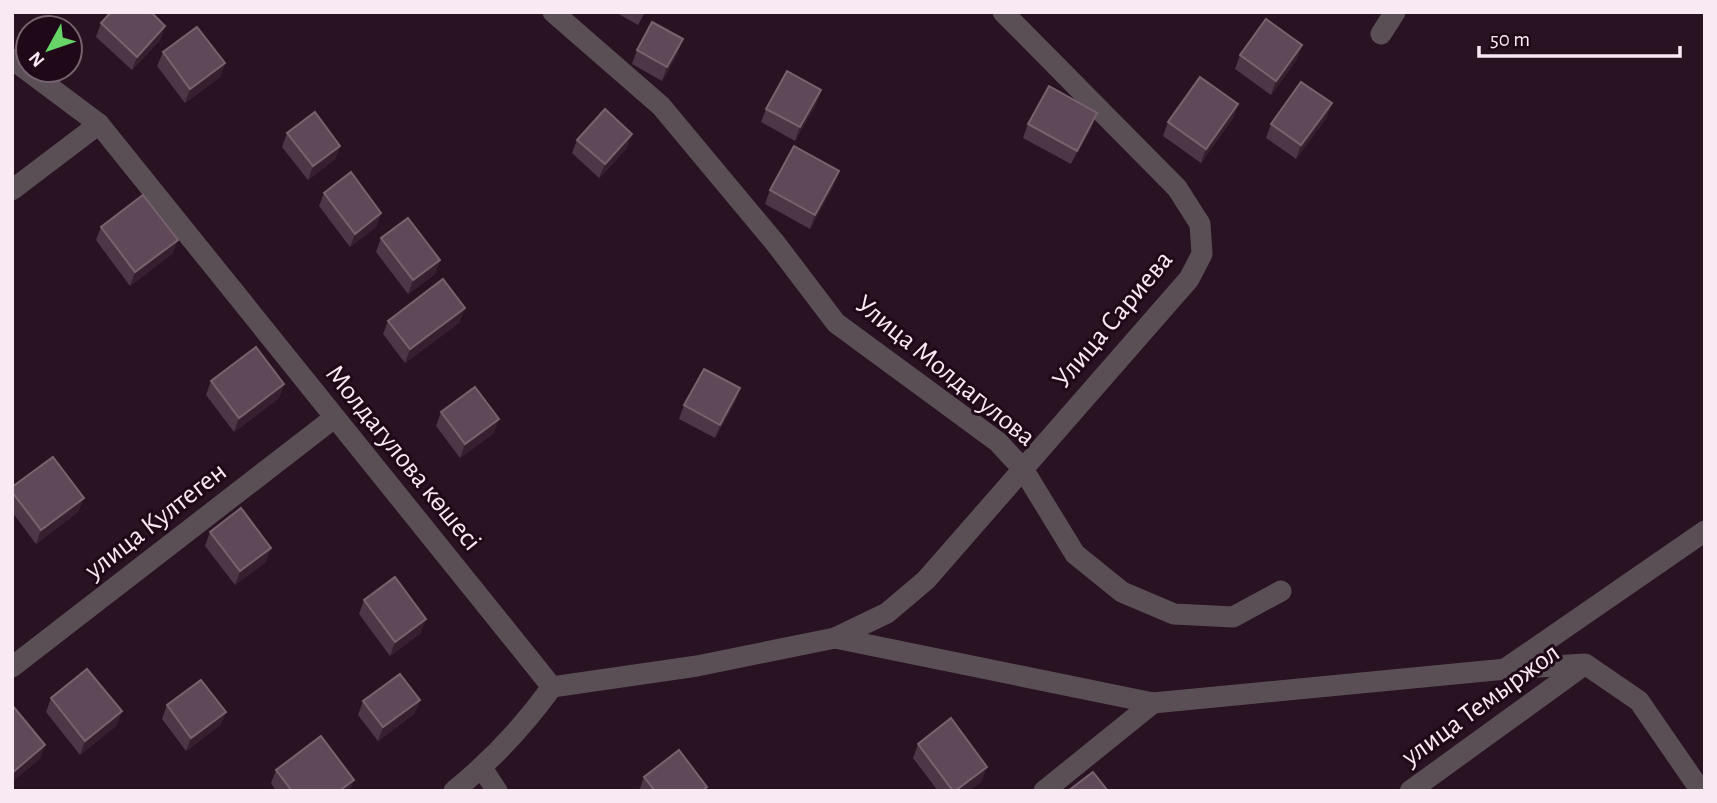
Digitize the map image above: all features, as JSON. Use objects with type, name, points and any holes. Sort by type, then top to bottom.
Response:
[{"type":"street","name":"Улица Молдагулова","points":[[553,12],[660,106],[776,244],[836,323],[998,442],[1023,469],[1075,554],[1122,592],[1174,614],[1233,617],[1281,591]]},
{"type":"street","name":"Улица Сариева","points":[[835,638],[887,613],[926,580],[1189,279],[1202,254],[1200,224],[1177,188],[1003,12]]},
{"type":"street","points":[[1381,34],[1395,12]]},
{"type":"street","name":"Молдагулова көшесі","points":[[12,60],[99,124],[552,687]]},
{"type":"street","points":[[12,190],[99,124]]},
{"type":"street","name":"улица Култеген","points":[[12,667],[334,418]]},
{"type":"street","points":[[1506,669],[1705,531]]},
{"type":"street","points":[[454,791],[482,768],[524,725],[552,687],[697,666],[835,638],[1153,703],[1506,669],[1585,664],[1639,701],[1701,791]]},
{"type":"street","name":"улица Темыржол","points":[[1410,791],[1585,664]]},
{"type":"street","points":[[1044,791],[1153,703]]},
{"type":"street","points":[[482,768],[497,791]]},
{"type":"building","points":[[111,12],[151,12],[165,26],[137,57],[101,23]]},
{"type":"building","points":[[1266,19],[1302,45],[1276,81],[1240,55]]},
{"type":"building","points":[[652,22],[683,39],[667,67],[637,50]]},
{"type":"building","points":[[197,27],[225,63],[190,89],[163,52]]},
{"type":"building","points":[[787,71],[821,90],[800,127],[766,109]]},
{"type":"building","points":[[1200,77],[1238,104],[1206,149],[1168,122]]},
{"type":"building","points":[[1301,82],[1332,103],[1301,145],[1271,124]]},
{"type":"building","points":[[1049,86],[1097,113],[1077,151],[1028,124]]},
{"type":"building","points":[[605,109],[632,134],[605,164],[577,140]]},
{"type":"building","points":[[315,112],[340,146],[313,166],[287,133]]},
{"type":"building","points":[[794,146],[839,171],[815,215],[770,190]]},
{"type":"building","points":[[351,172],[381,213],[355,234],[324,193]]},
{"type":"building","points":[[143,195],[178,240],[135,272],[101,227]]},
{"type":"building","points":[[408,218],[440,260],[413,280],[381,238]]},
{"type":"building","points":[[443,279],[465,308],[410,349],[388,321]]},
{"type":"building","points":[[256,347],[284,384],[239,418],[211,381]]},
{"type":"building","points":[[704,369],[740,388],[720,425],[684,405]]},
{"type":"building","points":[[475,387],[499,419],[465,444],[441,412]]},
{"type":"building","points":[[53,457],[84,498],[41,530],[12,492],[12,487]]},
{"type":"building","points":[[241,508],[271,548],[240,571],[210,532]]},
{"type":"building","points":[[395,577],[426,619],[395,642],[364,600]]},
{"type":"building","points":[[87,669],[122,711],[85,741],[51,698]]},
{"type":"building","points":[[400,674],[420,700],[383,727],[363,701]]},
{"type":"building","points":[[201,680],[226,712],[191,738],[167,705]]},
{"type":"building","points":[[12,705],[45,745],[12,773]]},
{"type":"building","points":[[951,718],[987,767],[955,791],[918,744]]},
{"type":"building","points":[[321,736],[354,780],[339,791],[292,791],[276,770]]},
{"type":"building","points":[[679,750],[707,787],[702,791],[655,791],[644,777]]},
{"type":"building","points":[[1093,772],[1108,791],[1068,791]]}]
